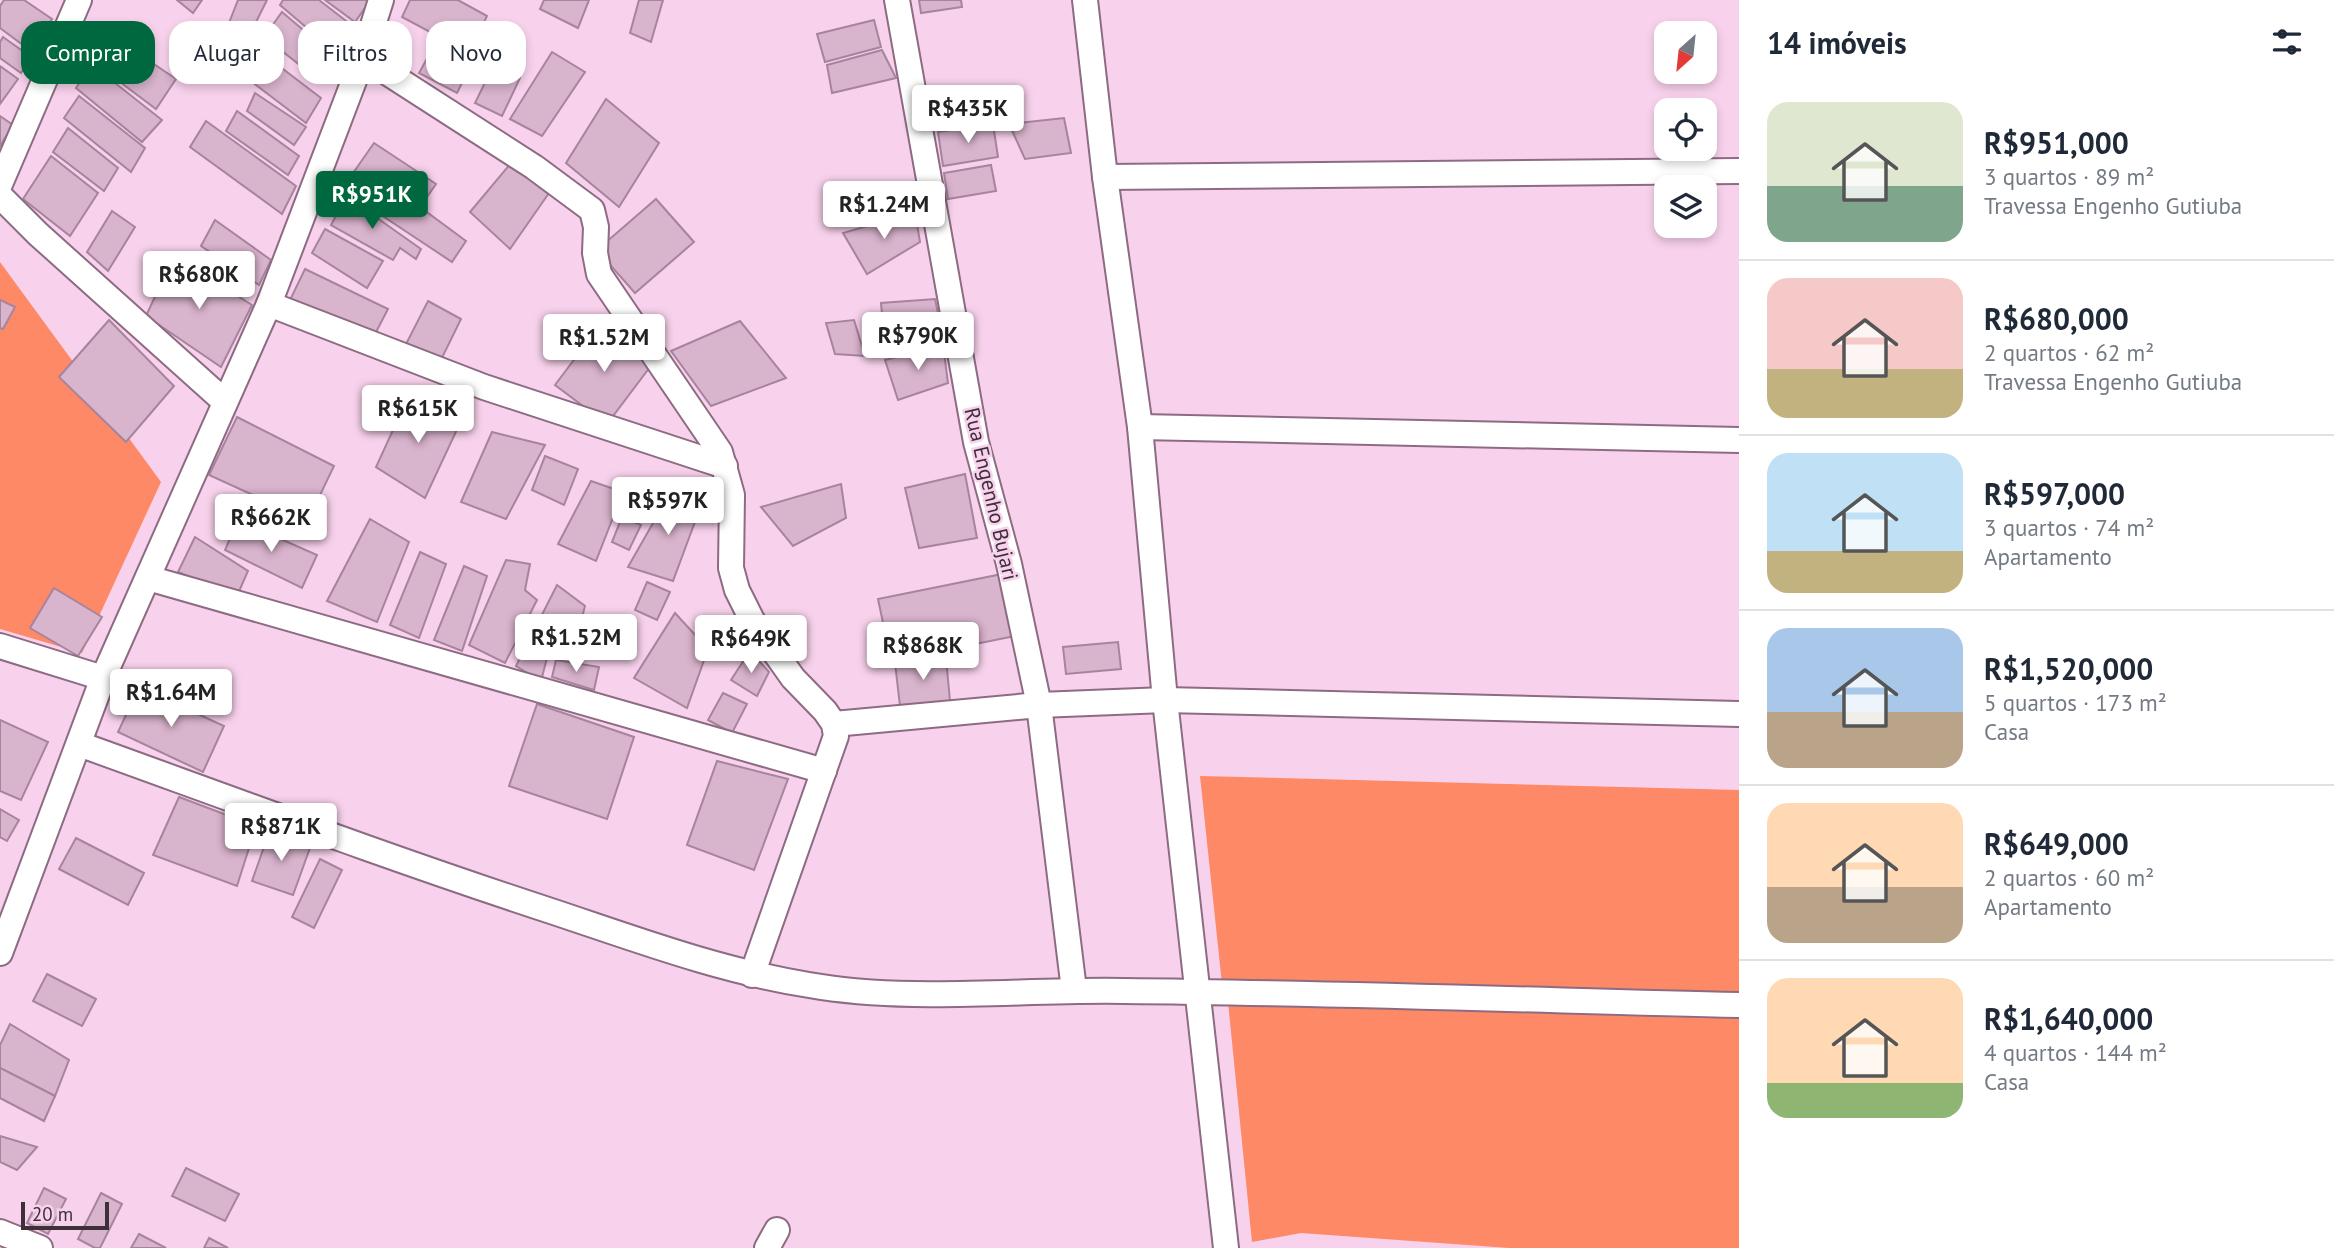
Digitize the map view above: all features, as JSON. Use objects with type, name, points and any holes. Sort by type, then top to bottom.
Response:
[{"type":"street","points":[[0,184],[79,0]]},
{"type":"street","points":[[374,21],[381,0]]},
{"type":"street","name":"Rua Engenho Bujari","points":[[897,0],[976,442],[1009,564],[1039,705],[1073,990]]},
{"type":"street","points":[[1085,0],[1105,177],[1140,427],[1165,700],[1226,1248]]},
{"type":"street","points":[[0,953],[103,678],[269,304],[353,84]]},
{"type":"street","points":[[405,84],[534,167],[592,211],[599,274],[708,432],[725,466],[732,495],[731,568],[737,590],[752,620],[772,649],[834,724],[836,736],[752,975]]},
{"type":"street","points":[[1105,177],[1739,171]]},
{"type":"street","points":[[0,196],[38,234],[224,401]]},
{"type":"street","points":[[269,304],[484,387],[725,466]]},
{"type":"street","points":[[1140,427],[1739,440]]},
{"type":"street","points":[[148,578],[824,771]]},
{"type":"street","points":[[0,646],[103,678]]},
{"type":"street","points":[[834,724],[1039,705],[1165,700],[1739,715]]},
{"type":"street","points":[[79,744],[495,892],[752,975],[813,986],[910,993],[1073,990],[1739,1005]]},
{"type":"street","points":[[0,1232],[40,1248]]},
{"type":"shaded area","points":[[0,262],[161,482],[82,653],[0,629]]},
{"type":"shaded area","points":[[1200,776],[1739,790],[1739,994],[1222,984]]},
{"type":"shaded area","points":[[1227,992],[1739,1005],[1739,1248],[1509,1248],[1301,1233],[1252,1242]]},
{"type":"building","points":[[4,0],[24,0],[52,19],[21,21],[21,44],[0,28],[0,6]]},
{"type":"building","points":[[177,0],[202,0],[193,13]]},
{"type":"building","points":[[238,0],[267,0],[256,21],[230,21]]},
{"type":"building","points":[[283,0],[319,0],[346,21],[299,21],[280,5]]},
{"type":"building","points":[[325,0],[369,2],[354,21]]},
{"type":"building","points":[[410,0],[458,0],[487,16],[485,21],[426,21],[426,30],[402,17]]},
{"type":"building","points":[[544,0],[589,0],[578,28],[540,9]]},
{"type":"building","points":[[639,0],[663,0],[651,42],[630,33]]},
{"type":"building","points":[[919,0],[961,0],[962,7],[921,13]]},
{"type":"building","points":[[282,12],[298,26],[298,64],[284,53],[284,21],[276,21]]},
{"type":"building","points":[[874,20],[881,47],[825,62],[817,34]]},
{"type":"building","points":[[3,37],[21,50],[21,73],[0,58],[0,42]]},
{"type":"building","points":[[882,50],[896,78],[832,93],[827,65]]},
{"type":"building","points":[[552,52],[585,72],[542,136],[510,119]]},
{"type":"building","points":[[426,60],[426,77],[419,73]]},
{"type":"building","points":[[155,65],[169,74],[169,84],[173,84],[156,109],[123,84],[155,84]]},
{"type":"building","points":[[0,66],[18,79],[0,104]]},
{"type":"building","points":[[284,70],[298,80],[298,84],[303,84],[321,98],[306,123],[255,84],[284,84]]},
{"type":"building","points":[[78,84],[116,84],[162,120],[142,142],[76,88]]},
{"type":"building","points":[[440,84],[462,84],[457,93]]},
{"type":"building","points":[[484,84],[517,84],[502,116],[475,103]]},
{"type":"building","points":[[255,93],[306,127],[294,145],[247,111]]},
{"type":"building","points":[[79,96],[145,148],[131,172],[64,118]]},
{"type":"building","points":[[606,99],[659,143],[619,207],[566,163]]},
{"type":"building","points":[[237,111],[299,156],[288,175],[226,131]]},
{"type":"building","points":[[0,116],[13,125],[0,146]]},
{"type":"building","points":[[1064,118],[1071,153],[1025,159],[1009,124]]},
{"type":"building","points":[[206,121],[296,186],[282,214],[190,147]]},
{"type":"building","points":[[993,124],[998,157],[943,166],[938,132]]},
{"type":"building","points":[[68,128],[118,168],[104,191],[53,152]]},
{"type":"building","points":[[374,143],[436,184],[420,207],[466,241],[452,262],[342,189]]},
{"type":"building","points":[[51,156],[98,193],[70,236],[23,199]]},
{"type":"building","points":[[511,163],[549,193],[510,249],[470,212]]},
{"type":"building","points":[[991,165],[996,191],[948,199],[944,173]]},
{"type":"building","points":[[346,196],[421,249],[416,259],[400,248],[393,260],[331,225]]},
{"type":"building","points":[[656,199],[694,242],[635,293],[597,250]]},
{"type":"building","points":[[112,211],[135,227],[108,271],[87,252]]},
{"type":"building","points":[[915,212],[920,242],[867,274],[843,233]]},
{"type":"building","points":[[215,220],[271,260],[259,285],[201,246]]},
{"type":"building","points":[[325,229],[383,261],[367,288],[312,253]]},
{"type":"building","points":[[174,256],[252,305],[221,367],[146,316]]},
{"type":"building","points":[[305,269],[388,309],[374,336],[290,300]]},
{"type":"building","points":[[935,299],[940,323],[884,337],[881,303]]},
{"type":"building","points":[[0,300],[15,307],[3,329],[0,328]]},
{"type":"building","points":[[428,301],[461,319],[439,364],[405,346]]},
{"type":"building","points":[[109,320],[174,386],[126,442],[59,377]]},
{"type":"building","points":[[854,320],[865,356],[835,354],[826,323]]},
{"type":"building","points":[[740,321],[786,378],[711,406],[671,351]]},
{"type":"building","points":[[601,324],[653,363],[607,424],[555,385]]},
{"type":"building","points":[[943,345],[948,383],[898,400],[885,360]]},
{"type":"building","points":[[410,393],[461,421],[425,498],[376,467]]},
{"type":"building","points":[[237,417],[334,466],[308,520],[209,475]]},
{"type":"building","points":[[492,432],[545,445],[506,519],[461,502]]},
{"type":"building","points":[[545,456],[578,469],[564,505],[532,490]]},
{"type":"building","points":[[965,474],[977,538],[919,548],[905,488]]},
{"type":"building","points":[[591,481],[623,492],[596,561],[558,544]]},
{"type":"building","points":[[841,484],[846,518],[793,546],[761,507]]},
{"type":"building","points":[[673,488],[702,503],[673,581],[628,567]]},
{"type":"building","points":[[622,517],[641,525],[629,550],[612,542]]},
{"type":"building","points":[[370,519],[409,542],[377,622],[327,601]]},
{"type":"building","points":[[238,520],[317,555],[302,588],[225,550]]},
{"type":"building","points":[[195,537],[248,571],[237,596],[178,572]]},
{"type":"building","points":[[420,552],[446,564],[419,638],[390,625]]},
{"type":"building","points":[[506,560],[530,564],[525,590],[537,600],[505,663],[469,645]]},
{"type":"building","points":[[464,566],[487,576],[462,651],[434,640]]},
{"type":"building","points":[[1002,574],[1015,636],[891,661],[878,599]]},
{"type":"building","points":[[647,582],[670,592],[657,620],[635,610]]},
{"type":"building","points":[[557,585],[585,606],[575,644],[547,658],[541,681],[516,666]]},
{"type":"building","points":[[54,588],[102,617],[78,656],[30,628]]},
{"type":"building","points":[[675,613],[708,649],[687,708],[634,678]]},
{"type":"building","points":[[1118,642],[1121,669],[1066,674],[1063,647]]},
{"type":"building","points":[[750,651],[769,672],[757,696],[731,680]]},
{"type":"building","points":[[946,658],[950,701],[900,706],[895,663]]},
{"type":"building","points":[[556,660],[599,667],[594,690],[552,677]]},
{"type":"building","points":[[139,687],[224,726],[203,772],[118,732]]},
{"type":"building","points":[[723,693],[747,704],[732,733],[708,720]]},
{"type":"building","points":[[537,704],[634,737],[607,819],[509,786]]},
{"type":"building","points":[[0,720],[48,742],[21,800],[0,791]]},
{"type":"building","points":[[717,761],[788,779],[754,870],[687,845]]},
{"type":"building","points":[[179,797],[256,826],[237,886],[153,855]]},
{"type":"building","points":[[0,809],[19,820],[7,841],[0,837]]},
{"type":"building","points":[[270,830],[311,845],[293,895],[252,881]]},
{"type":"building","points":[[76,838],[144,873],[128,905],[59,869]]},
{"type":"building","points":[[320,859],[342,870],[314,928],[292,917]]},
{"type":"building","points":[[47,974],[96,999],[82,1026],[33,1001]]},
{"type":"building","points":[[10,1024],[69,1060],[55,1096],[0,1068],[0,1045]]},
{"type":"building","points":[[0,1068],[55,1096],[44,1121],[0,1098]]},
{"type":"building","points":[[0,1136],[37,1147],[17,1170],[0,1162]]},
{"type":"building","points":[[186,1168],[239,1194],[225,1221],[172,1196]]},
{"type":"building","points":[[44,1188],[66,1199],[48,1234],[27,1223]]},
{"type":"building","points":[[101,1193],[122,1204],[100,1248],[95,1248],[78,1239]]},
{"type":"building","points":[[139,1234],[166,1248],[131,1248]]},
{"type":"building","points":[[209,1238],[228,1248],[204,1248]]}]
